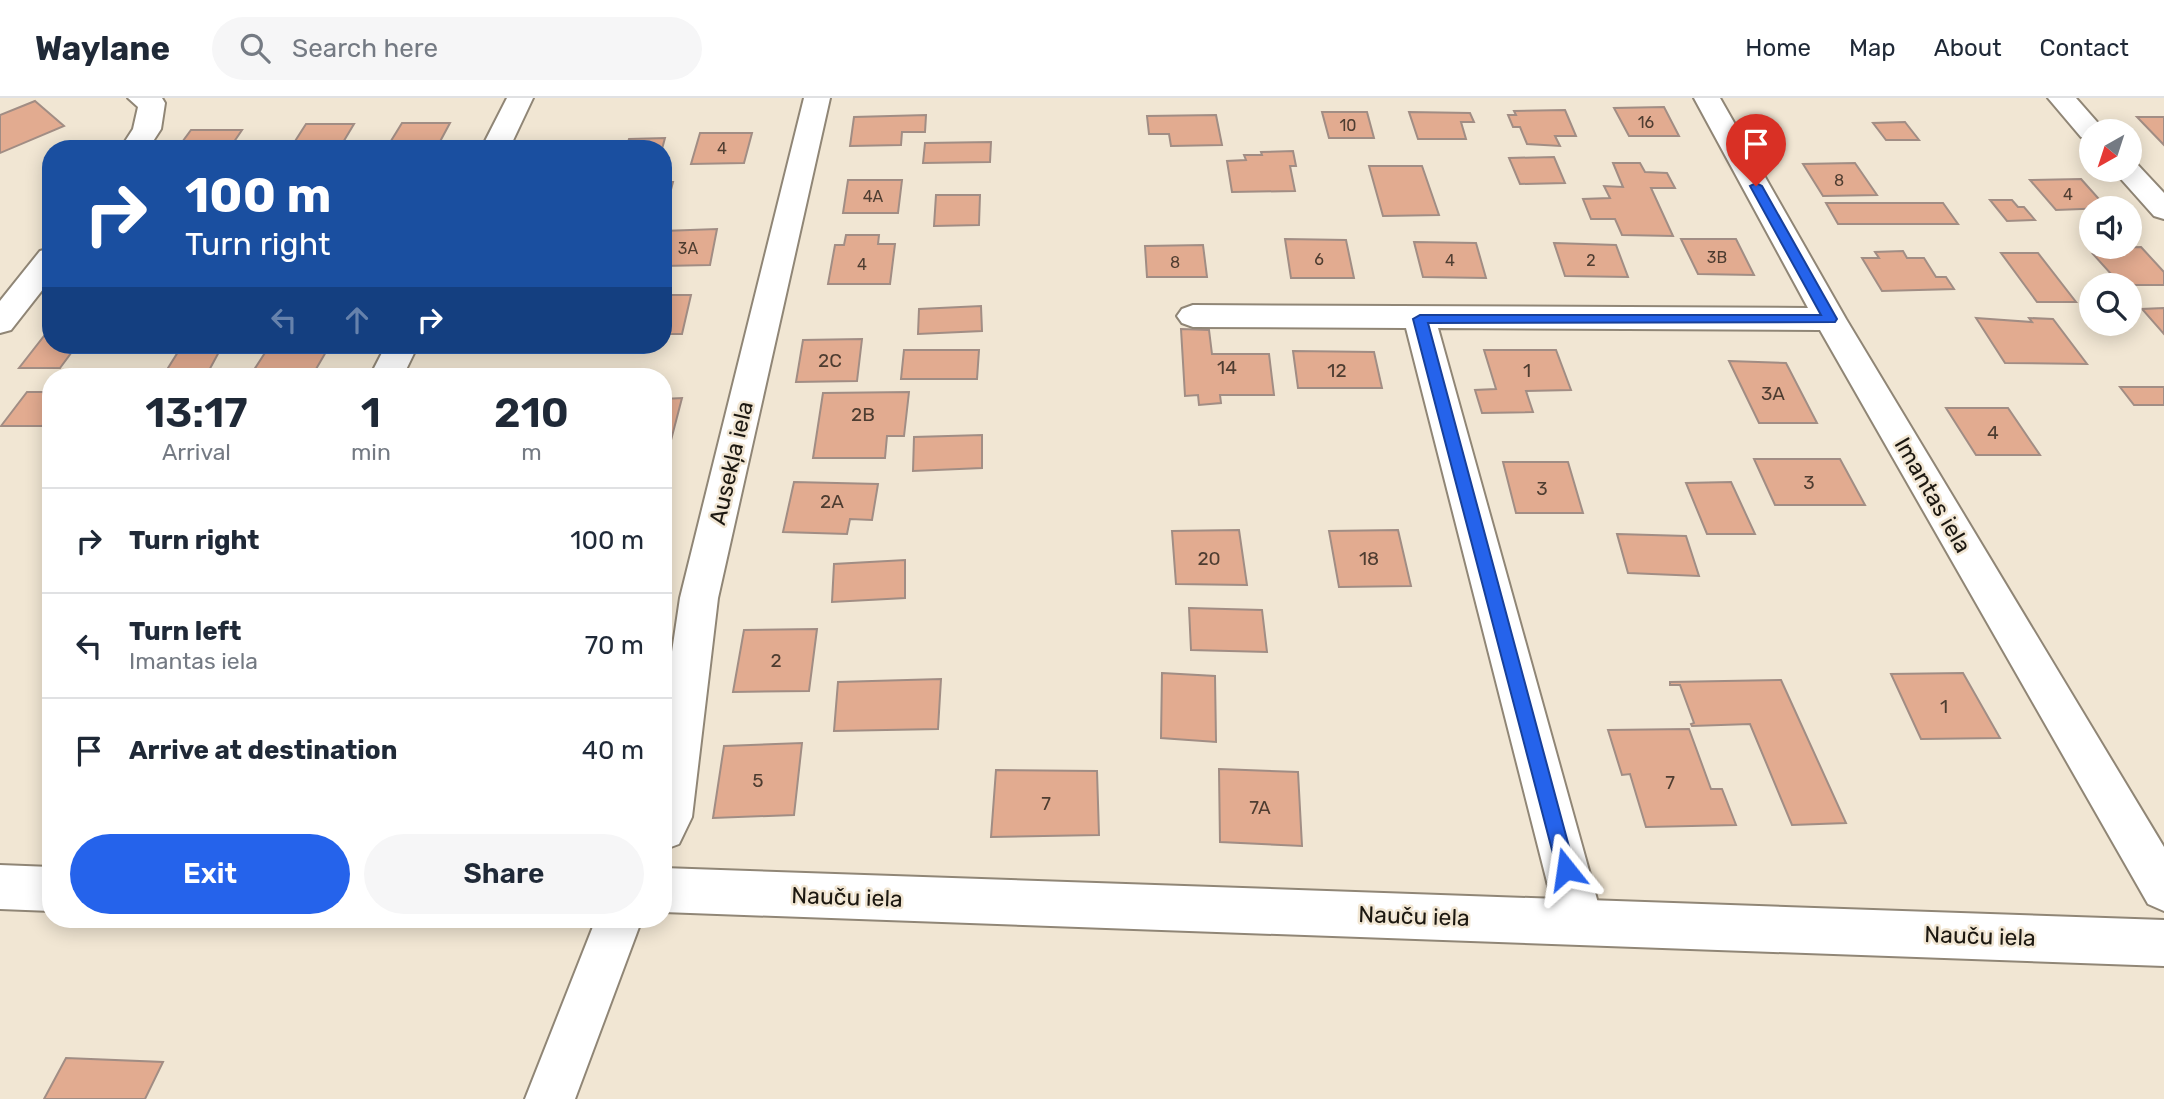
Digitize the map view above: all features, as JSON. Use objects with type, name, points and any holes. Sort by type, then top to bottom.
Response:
[{"type":"street","points":[[499,140],[520,98]]},
{"type":"street","name":"Ausekļa iela","points":[[672,802],[699,598],[817,98]]},
{"type":"street","name":"Imantas iela","points":[[1707,98],[1830,319],[2164,889]]},
{"type":"street","points":[[2061,98],[2080,119]]},
{"type":"street","points":[[140,140],[147,129],[155,100]]},
{"type":"street","points":[[2138,182],[2164,210]]},
{"type":"street","points":[[0,321],[42,269]]},
{"type":"street","points":[[1193,316],[1830,319]]},
{"type":"street","points":[[1420,319],[1580,921]]},
{"type":"street","points":[[0,887],[42,889]]},
{"type":"street","name":"Nauču iela","points":[[672,890],[2164,943]]},
{"type":"street","points":[[550,1099],[616,928]]},
{"type":"building","points":[[35,101],[64,126],[0,153],[0,115]]},
{"type":"building","points":[[1664,107],[1679,136],[1629,136],[1614,108]]},
{"type":"building","points":[[1565,110],[1576,136],[1555,136],[1560,146],[1527,144],[1520,127],[1513,127],[1508,115],[1516,115],[1514,111]]},
{"type":"building","points":[[1322,112],[1367,112],[1374,138],[1329,138]]},
{"type":"building","points":[[1409,112],[1470,113],[1474,122],[1461,122],[1466,139],[1418,139]]},
{"type":"building","points":[[926,115],[925,132],[902,132],[901,145],[850,146],[854,117]]},
{"type":"building","points":[[1216,115],[1222,145],[1171,146],[1169,134],[1149,134],[1147,116]]},
{"type":"building","points":[[2137,117],[2164,117],[2164,145],[2142,119]]},
{"type":"building","points":[[1905,122],[1919,140],[1886,140],[1873,123]]},
{"type":"building","points":[[402,123],[450,123],[441,140],[392,140]]},
{"type":"building","points":[[306,124],[354,124],[344,140],[296,140]]},
{"type":"building","points":[[191,130],[242,130],[235,140],[184,140]]},
{"type":"building","points":[[700,133],[752,133],[744,163],[691,164]]},
{"type":"building","points":[[665,138],[664,140],[629,139]]},
{"type":"building","points":[[991,142],[990,162],[923,163],[925,143]]},
{"type":"building","points":[[1293,151],[1296,166],[1290,166],[1295,191],[1232,192],[1227,161],[1246,160],[1244,155],[1262,155],[1261,152]]},
{"type":"building","points":[[1554,157],[1565,183],[1520,184],[1509,158]]},
{"type":"building","points":[[1613,163],[1640,163],[1645,172],[1667,173],[1675,188],[1651,188],[1673,236],[1622,235],[1615,219],[1591,219],[1583,199],[1610,198],[1604,186],[1623,187]]},
{"type":"building","points":[[1855,163],[1877,195],[1823,196],[1803,164]]},
{"type":"building","points":[[1369,166],[1422,166],[1439,215],[1383,216]]},
{"type":"building","points":[[2079,179],[2079,182],[2084,182],[2096,196],[2079,196],[2079,209],[2056,210],[2030,180]]},
{"type":"building","points":[[848,180],[902,180],[898,213],[843,213]]},
{"type":"building","points":[[936,195],[980,195],[979,225],[934,226]]},
{"type":"building","points":[[1990,200],[2012,200],[2018,207],[2024,207],[2035,220],[2007,221]]},
{"type":"building","points":[[1826,203],[1943,203],[1958,224],[1838,224]]},
{"type":"building","points":[[717,229],[710,265],[672,266],[672,231]]},
{"type":"building","points":[[846,235],[879,235],[878,244],[895,244],[890,284],[828,284],[835,245],[844,245]]},
{"type":"building","points":[[1285,239],[1346,240],[1354,278],[1291,278]]},
{"type":"building","points":[[1681,239],[1736,239],[1754,275],[1698,274]]},
{"type":"building","points":[[1414,242],[1476,243],[1486,278],[1423,277]]},
{"type":"building","points":[[1554,243],[1616,245],[1628,277],[1565,276]]},
{"type":"building","points":[[1203,245],[1207,277],[1147,277],[1145,246]]},
{"type":"building","points":[[2142,248],[2164,272],[2164,285],[2142,285],[2142,273],[2110,273],[2098,259],[2142,259]]},
{"type":"building","points":[[1903,251],[1907,258],[1924,258],[1936,277],[1946,277],[1954,289],[1882,291],[1862,258],[1879,258],[1875,252]]},
{"type":"building","points":[[2001,253],[2038,253],[2076,302],[2037,302]]},
{"type":"building","points":[[672,295],[691,295],[682,334],[672,334]]},
{"type":"building","points":[[981,306],[982,331],[918,334],[919,309]]},
{"type":"building","points":[[2164,308],[2164,334],[2142,309]]},
{"type":"building","points":[[1976,318],[2032,322],[2029,318],[2053,319],[2087,364],[2005,363]]},
{"type":"building","points":[[1181,329],[1209,330],[1212,354],[1269,354],[1274,395],[1220,395],[1221,403],[1199,405],[1198,395],[1185,396]]},
{"type":"building","points":[[42,339],[42,354],[70,354],[60,368],[19,368]]},
{"type":"building","points":[[862,339],[857,381],[796,382],[803,340]]},
{"type":"building","points":[[904,350],[979,350],[977,379],[901,379]]},
{"type":"building","points":[[1484,350],[1556,350],[1571,390],[1526,391],[1533,412],[1482,413],[1475,390],[1496,389]]},
{"type":"building","points":[[1293,351],[1374,352],[1382,388],[1298,388]]},
{"type":"building","points":[[177,354],[218,354],[210,368],[168,368]]},
{"type":"building","points":[[264,354],[325,354],[317,368],[255,368]]},
{"type":"building","points":[[1729,361],[1786,363],[1817,423],[1759,423]]},
{"type":"building","points":[[2120,387],[2164,387],[2164,405],[2134,405]]},
{"type":"building","points":[[27,392],[42,392],[42,426],[1,426]]},
{"type":"building","points":[[909,392],[904,436],[887,436],[885,458],[813,458],[823,393]]},
{"type":"building","points":[[682,398],[672,436],[672,399]]},
{"type":"building","points":[[1946,408],[2008,408],[2040,455],[1976,455]]},
{"type":"building","points":[[982,435],[982,468],[913,471],[914,437]]},
{"type":"building","points":[[1754,459],[1840,459],[1865,505],[1775,505]]},
{"type":"building","points":[[1503,462],[1568,462],[1583,513],[1516,513]]},
{"type":"building","points":[[794,482],[878,484],[872,520],[850,519],[847,534],[783,532]]},
{"type":"building","points":[[1731,482],[1755,534],[1707,534],[1686,483]]},
{"type":"building","points":[[1239,530],[1247,585],[1176,584],[1172,531]]},
{"type":"building","points":[[1398,530],[1411,586],[1339,587],[1329,531]]},
{"type":"building","points":[[1617,534],[1686,536],[1699,576],[1628,573]]},
{"type":"building","points":[[905,560],[905,598],[832,602],[834,564]]},
{"type":"building","points":[[1189,608],[1262,610],[1267,652],[1191,650]]},
{"type":"building","points":[[817,629],[809,691],[733,692],[744,630]]},
{"type":"building","points":[[1162,673],[1215,676],[1216,742],[1161,738]]},
{"type":"building","points":[[1963,673],[2000,738],[1921,739],[1891,674]]},
{"type":"building","points":[[941,679],[938,729],[834,731],[838,682]]},
{"type":"building","points":[[1781,680],[1846,823],[1792,825],[1750,724],[1692,726],[1694,723],[1680,685],[1670,685],[1670,682]]},
{"type":"building","points":[[1689,729],[1711,789],[1722,789],[1736,825],[1646,827],[1630,774],[1622,775],[1608,730]]},
{"type":"building","points":[[802,743],[794,815],[713,818],[724,746]]},
{"type":"building","points":[[1219,769],[1298,772],[1302,846],[1220,842]]},
{"type":"building","points":[[996,770],[1097,771],[1099,835],[991,837]]},
{"type":"building","points":[[66,1058],[163,1062],[145,1099],[44,1099]]},
{"type":"route","points":[[1566,869],[1420,319],[1830,319],[1756,186]]}]
